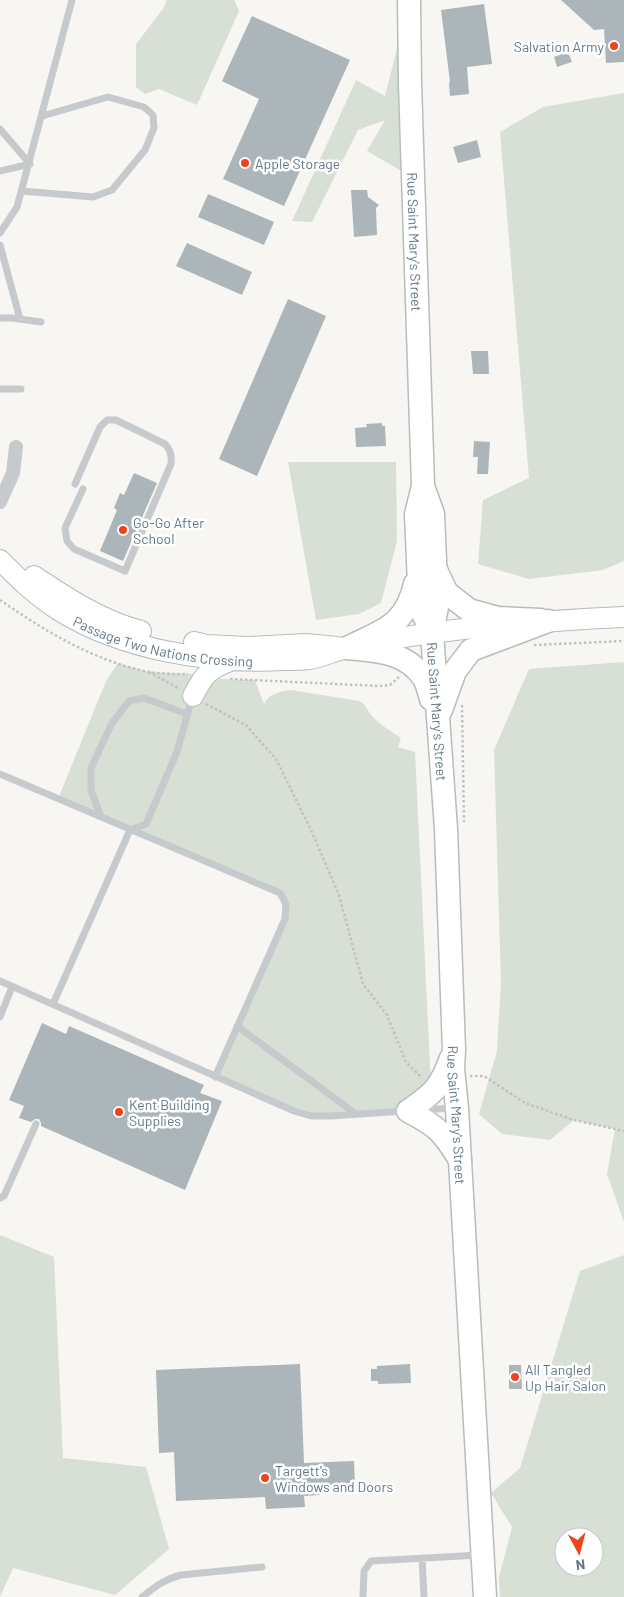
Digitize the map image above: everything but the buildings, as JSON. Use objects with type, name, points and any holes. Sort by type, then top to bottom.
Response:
[{"type":"main road","name":"Rue Saint Mary's Street","points":[[409,0],[423,486],[433,514],[427,570],[437,607],[432,633],[446,829],[454,1050],[447,1082],[457,1108],[485,1597]]},
{"type":"main road","name":"Passage Two Nations Crossing","points":[[0,554],[74,602],[138,630],[206,645],[248,647],[306,644],[347,648]]},
{"type":"main road","name":"Passage Two Nations Crossing","points":[[0,560],[7,573],[60,611],[80,622],[108,634],[140,644],[230,661],[310,659],[347,648],[432,633],[548,621],[624,617]]},
{"type":"main road","points":[[347,648],[394,624],[405,612],[427,570],[447,593],[469,610],[498,618],[548,621]]},
{"type":"main road","name":"Passage Two Nations Crossing","points":[[548,621],[624,605]]},
{"type":"main road","points":[[439,718],[454,671],[471,650],[548,621]]},
{"type":"main road","points":[[347,648],[386,652],[409,661],[424,678],[439,718]]},
{"type":"main road","points":[[176,652],[187,663],[192,674],[190,705]]},
{"type":"main road","points":[[190,705],[203,677],[213,668],[230,661]]},
{"type":"main road","points":[[447,1082],[408,1111],[432,1123],[446,1137],[460,1160]]},
{"type":"street","points":[[0,502],[13,473],[16,447]]},
{"type":"lane","points":[[0,233],[17,207],[22,191],[72,0]]},
{"type":"lane","points":[[22,191],[94,197],[112,190],[145,150],[154,128],[153,115],[144,107],[108,97],[42,116]]},
{"type":"lane","points":[[0,129],[30,164]]},
{"type":"lane","points":[[0,171],[30,164]]},
{"type":"lane","points":[[0,245],[20,319]]},
{"type":"lane","points":[[0,318],[41,322]]},
{"type":"lane","points":[[0,389],[21,389]]},
{"type":"lane","points":[[75,484],[100,427],[107,420],[116,420],[165,444],[169,448],[171,464],[125,571],[74,549],[67,541],[65,528],[83,489]]},
{"type":"lane","points":[[53,1004],[130,830],[146,824],[177,752],[190,705],[144,698],[129,701],[112,723],[91,768],[91,790],[102,818]]},
{"type":"lane","points":[[0,774],[280,893],[286,904],[286,919],[215,1076]]},
{"type":"lane","points":[[0,981],[294,1111],[312,1116],[457,1108]]},
{"type":"lane","points":[[0,1017],[12,987]]},
{"type":"lane","points":[[238,1026],[356,1114]]},
{"type":"lane","points":[[0,1198],[4,1196],[36,1124]]},
{"type":"lane","points":[[363,1597],[364,1571],[371,1561],[483,1555]]},
{"type":"lane","points":[[422,1558],[424,1597]]},
{"type":"lane","points":[[142,1597],[159,1584],[181,1575],[262,1567]]},
{"type":"path","points":[[530,646],[624,641]]},
{"type":"path","points":[[149,672],[190,705],[246,725],[276,759],[311,830],[339,894],[363,984],[387,1015],[406,1062],[431,1086],[471,1076],[484,1076],[525,1103],[574,1120],[624,1131]]},
{"type":"path","points":[[462,700],[464,828]]},
{"type":"shaded area","points":[[167,0],[234,0],[239,11],[197,105],[159,89],[145,94],[136,87],[136,44],[163,9]]},
{"type":"shaded area","points":[[399,41],[405,173],[367,151],[385,120],[358,130],[312,222],[292,221],[356,80],[385,96]]},
{"type":"shaded area","points":[[624,93],[624,561],[603,570],[529,579],[478,564],[483,500],[529,478],[500,132],[543,107]]},
{"type":"shaded area","points":[[288,462],[396,462],[397,541],[381,603],[359,614],[316,620]]},
{"type":"shaded area","points":[[624,662],[624,1222],[607,1174],[615,1129],[574,1120],[550,1140],[502,1134],[479,1114],[497,1051],[501,983],[494,750],[529,669]]},
{"type":"shaded area","points":[[118,663],[149,672],[192,674],[221,679],[255,680],[264,704],[272,695],[291,690],[359,701],[365,705],[378,722],[401,738],[398,747],[415,752],[431,1086],[408,1111],[311,1116],[215,1077],[285,919],[280,893],[58,799],[106,681]]},
{"type":"shaded area","points":[[0,1235],[54,1257],[63,1458],[146,1467],[169,1549],[115,1595],[13,1568],[0,1597]]},
{"type":"shaded area","points":[[624,1255],[624,1597],[500,1597],[499,1577],[512,1527],[491,1493],[520,1468],[580,1271]]},
{"type":"place","name":"Salvation Army","points":[[614,46]]},
{"type":"place","name":"Apple Storage","points":[[245,163]]},
{"type":"place","name":"Go-Go After School","points":[[123,530]]},
{"type":"place","name":"Kent Building Supplies","points":[[119,1112]]},
{"type":"place","name":"All Tangled Up Hair Salon","points":[[515,1377]]},
{"type":"place","name":"Targett's Windows and Doors","points":[[265,1478]]}]
